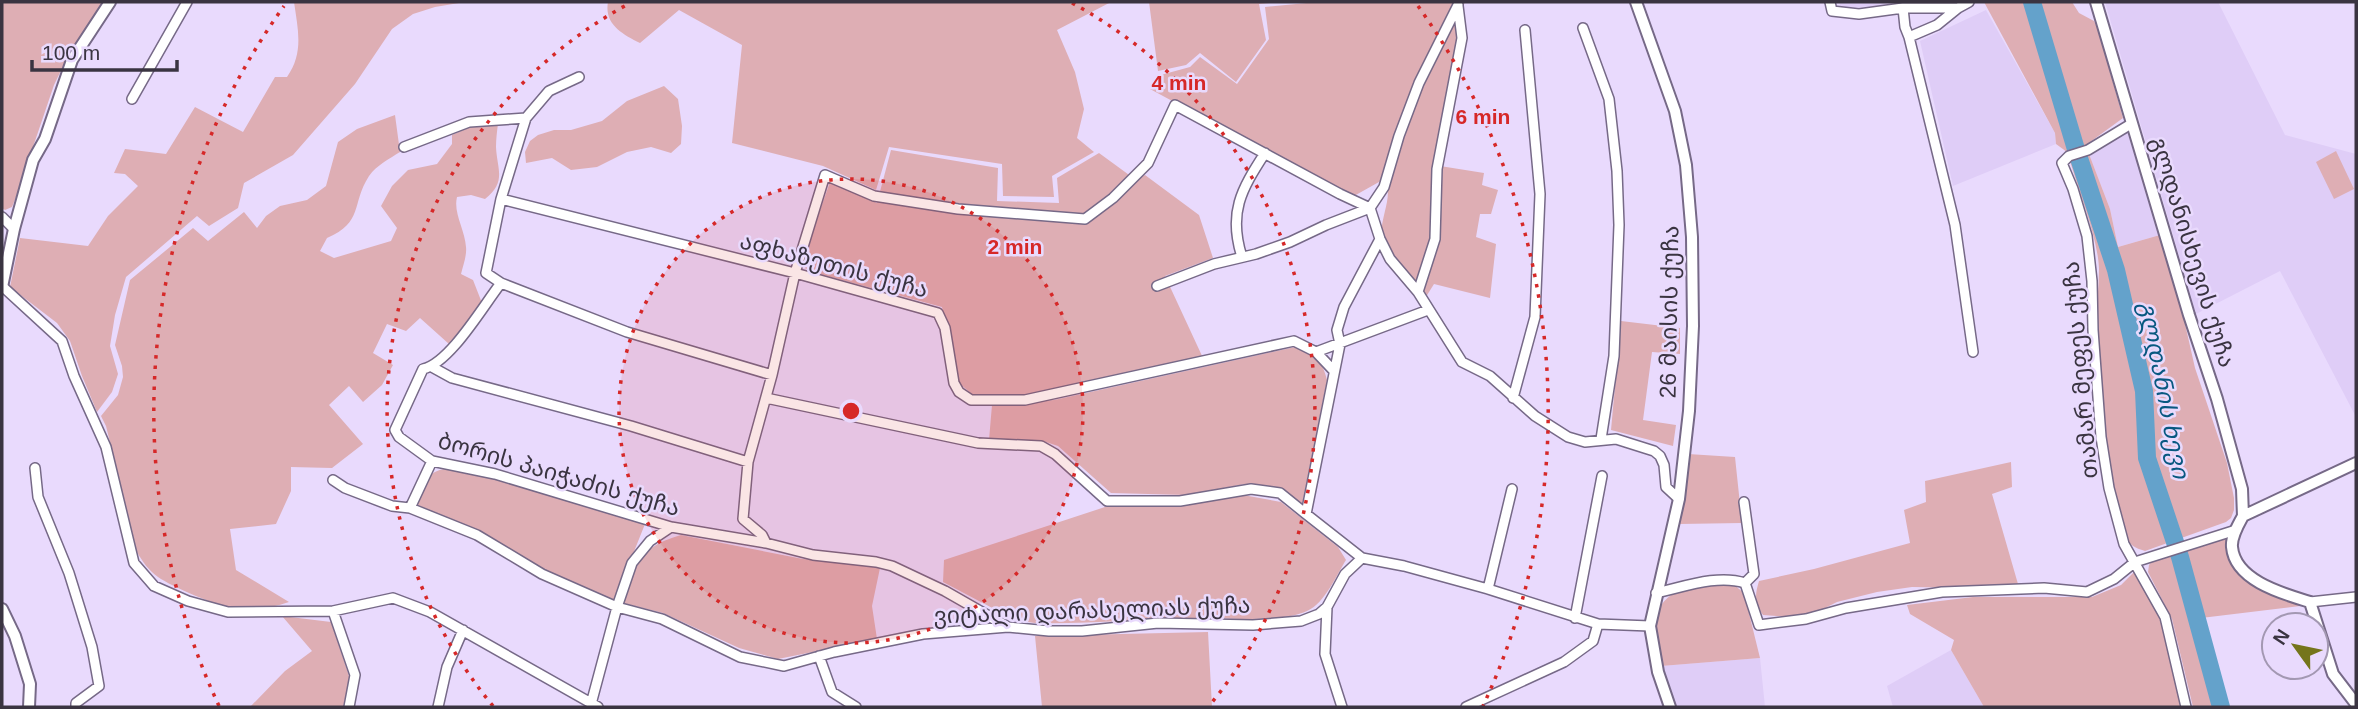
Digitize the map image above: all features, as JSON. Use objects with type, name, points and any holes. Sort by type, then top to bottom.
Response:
[{"type":"street","points":[[110,2],[72,60],[45,139],[33,160],[13,229],[2,286],[62,341],[74,376],[106,447],[134,563],[154,586],[188,601],[228,612],[333,611],[393,598],[430,612],[594,705],[617,607],[632,564],[650,541],[671,527]]},
{"type":"street","points":[[132,99],[187,2]]},
{"type":"street","name":"26 მაისის ქუჩა","points":[[1636,2],[1675,111],[1689,183],[1693,326],[1689,411],[1679,499],[1650,626]]},
{"type":"street","points":[[1830,2],[1832,11],[1859,14],[1903,8],[1958,8]]},
{"type":"street","points":[[1909,37],[1937,25],[1969,2]]},
{"type":"street","name":"გლდანისხევის ქუჩა","points":[[2096,2],[2217,399],[2242,489],[2243,516]]},
{"type":"street","points":[[1157,286],[1214,264],[1290,242],[1370,208],[1384,187],[1419,83],[1459,4]]},
{"type":"street","points":[[1418,292],[1435,239],[1437,169],[1462,38],[1459,4]]},
{"type":"street","points":[[1903,8],[1905,27],[1955,225],[1973,352]]},
{"type":"street","points":[[1583,28],[1609,99],[1617,171],[1619,225],[1614,356],[1601,439]]},
{"type":"street","points":[[1513,398],[1535,317],[1540,194],[1525,30]]},
{"type":"street","points":[[579,77],[550,91],[526,118],[501,199],[486,273],[501,283],[627,332],[772,375]]},
{"type":"street","points":[[766,543],[762,535],[743,519],[748,462],[772,375],[794,273],[825,175],[874,196],[958,209],[1085,219],[1114,198],[1148,163],[1175,105],[1370,208],[1390,260],[1418,292],[1462,362],[1490,376],[1513,398],[1568,437],[1585,442],[1616,439],[1654,451],[1664,465],[1666,487],[1679,499]]},
{"type":"street","points":[[404,147],[469,122],[526,118]]},
{"type":"street","name":"თამარ მეფეს ქუჩა","points":[[2131,124],[2088,150],[2069,156],[2062,163],[2087,236],[2100,424],[2109,488],[2124,544],[2135,562]]},
{"type":"street","points":[[1242,257],[1236,238],[1236,213],[1245,184],[1265,153]]},
{"type":"street","name":"აფხაზეთის ქუჩა","points":[[501,199],[794,273],[938,313],[945,328],[954,383],[959,392],[971,400],[1025,400],[1294,341],[1316,352]]},
{"type":"street","points":[[2,217],[13,229]]},
{"type":"street","points":[[1306,514],[1340,344],[1337,330],[1344,307],[1380,239]]},
{"type":"street","name":"ბორის პაიჭაძის ქუჩა","points":[[501,283],[445,357],[423,369],[395,430],[399,437],[432,461],[495,474],[671,527],[766,543],[813,555],[892,566],[956,597],[1008,627]]},
{"type":"street","points":[[1334,371],[1316,352],[1427,310]]},
{"type":"street","points":[[432,366],[452,378],[631,426],[748,462]]},
{"type":"street","points":[[766,398],[978,443],[1041,446],[1055,454],[1107,501],[1180,501],[1251,489],[1280,494],[1362,558],[1404,566],[1488,589],[1598,624],[1650,626],[1658,672],[1670,707]]},
{"type":"street","points":[[410,508],[432,461]]},
{"type":"street","points":[[2356,463],[2243,516],[2232,547],[2237,561],[2252,578],[2273,590],[2310,602],[2356,597]]},
{"type":"street","points":[[35,468],[38,497],[69,573],[92,647],[99,686],[76,704],[76,707]]},
{"type":"street","points":[[1575,618],[1602,476]]},
{"type":"street","name":"ვიტალი დარასელიას ქუჩა","points":[[333,480],[345,488],[392,506],[410,508],[477,535],[542,574],[617,607],[662,619],[740,657],[784,666],[923,634],[1008,627],[1082,631],[1158,622],[1253,625],[1310,618],[1326,607]]},
{"type":"street","points":[[1488,589],[1512,489]]},
{"type":"street","points":[[1744,502],[1754,574],[1745,583]]},
{"type":"street","points":[[1745,583],[1759,625],[1806,619],[1846,608],[1942,592],[2044,588],[2087,592],[2114,579],[2135,562],[2188,543],[2236,530]]},
{"type":"street","points":[[1342,707],[1325,654],[1326,607],[1345,574],[1362,558]]},
{"type":"street","points":[[2135,562],[2165,617],[2186,707]]},
{"type":"street","points":[[1656,593],[1715,580],[1745,583]]},
{"type":"street","points":[[2310,602],[2333,674],[2356,704]]},
{"type":"street","points":[[2,609],[15,636],[30,684],[29,707]]},
{"type":"street","points":[[333,611],[355,676],[349,707]]},
{"type":"street","points":[[1466,707],[1564,662],[1593,641],[1598,624]]},
{"type":"street","points":[[438,707],[447,667],[463,630]]},
{"type":"street","points":[[819,656],[832,692],[856,707]]},
{"type":"shaded area","points":[[2,2],[103,2],[69,54],[54,85],[16,197],[12,207],[5,210],[2,208]]},
{"type":"shaded area","points":[[294,2],[465,2],[413,14],[392,29],[355,84],[293,155],[244,183],[238,208],[209,226],[197,216],[126,277],[115,315],[110,346],[118,374],[112,392],[97,412],[70,341],[57,323],[10,287],[20,238],[88,246],[108,216],[138,186],[125,174],[114,173],[125,149],[166,154],[195,107],[243,132],[275,77],[287,77],[296,59],[298,41]]},
{"type":"shaded area","points":[[608,2],[1111,2],[1057,30],[1075,72],[1084,109],[1077,138],[1094,152],[1052,176],[1054,197],[1003,196],[1002,164],[889,147],[876,190],[823,166],[732,143],[742,45],[679,10],[640,43],[621,32],[612,22],[607,10]]},
{"type":"shaded area","points":[[1149,2],[1278,2],[1259,4],[1266,40],[1236,82],[1200,53],[1186,65],[1158,71]]},
{"type":"shaded area","points":[[1317,2],[1465,2],[1463,62],[1449,98],[1437,143],[1443,144],[1440,166],[1484,173],[1482,185],[1498,190],[1491,214],[1480,214],[1476,237],[1496,244],[1490,298],[1434,284],[1424,300],[1383,244],[1382,226],[1388,193],[1384,176],[1379,182],[1354,196],[1341,192],[1150,89],[1157,76],[1190,67],[1200,57],[1237,84],[1269,39],[1265,7]]},
{"type":"shaded area","points":[[1839,2],[1953,2],[1841,8]]},
{"type":"shaded area","points":[[1984,2],[2072,2],[2079,13],[2094,21],[2098,29],[2123,118],[2086,145],[2067,152],[2056,144],[2055,133]]},
{"type":"shaded area","points":[[2105,2],[2218,2],[2285,135],[2356,154],[2356,417],[2280,271],[2196,314]]},
{"type":"shaded area","points":[[1986,10],[2055,133],[2056,144],[1953,186],[1920,41]]},
{"type":"shaded area","points":[[664,86],[678,99],[682,126],[681,144],[671,153],[651,147],[627,152],[597,167],[571,170],[552,158],[526,163],[525,152],[530,141],[538,135],[554,130],[571,130],[602,121],[627,101]]},
{"type":"shaded area","points":[[395,115],[400,152],[379,165],[369,176],[352,219],[347,226],[327,238],[320,251],[334,258],[391,241],[397,228],[381,206],[392,186],[408,170],[437,164],[452,144],[452,135],[470,127],[498,124],[496,147],[499,175],[496,187],[485,199],[471,195],[457,197],[456,203],[466,247],[461,274],[473,280],[482,303],[449,344],[420,318],[406,331],[387,324],[373,353],[393,365],[382,385],[363,402],[349,386],[329,405],[363,444],[332,468],[291,467],[291,491],[276,524],[230,529],[236,570],[289,602],[242,610],[195,596],[155,575],[137,552],[106,426],[101,416],[118,395],[123,377],[115,345],[130,280],[193,228],[208,241],[244,212],[257,228],[266,216],[280,206],[307,200],[326,186],[338,142],[357,129]]},
{"type":"shaded area","points":[[2127,131],[2160,235],[2118,247],[2110,209],[2089,154]]},
{"type":"shaded area","points":[[891,150],[998,168],[997,201],[1059,203],[1057,178],[1099,153],[1136,180],[1145,175],[1199,215],[1213,258],[1165,276],[1203,358],[1026,397],[974,396],[959,383],[942,307],[805,268],[810,239],[830,182],[877,203]]},
{"type":"shaded area","points":[[2336,151],[2354,189],[2334,199],[2316,162]]},
{"type":"shaded area","points":[[2089,154],[2110,209],[2118,247],[2160,235],[2195,368],[2227,463],[2234,498],[2234,510],[2226,522],[2145,551],[2133,546],[2125,535],[2104,432],[2097,354],[2098,257],[2070,161]]},
{"type":"shaded area","points":[[1621,321],[1680,328],[1680,354],[1652,352],[1643,420],[1676,425],[1673,446],[1611,430]]},
{"type":"shaded area","points":[[1295,347],[1319,362],[1327,380],[1302,505],[1281,488],[1245,484],[1185,495],[1111,493],[1058,446],[1043,441],[989,440],[992,405],[1054,400]]},
{"type":"shaded area","points":[[1688,454],[1735,457],[1742,523],[1679,524]]},
{"type":"shaded area","points":[[2011,462],[2012,487],[1992,494],[2018,584],[1969,588],[1912,587],[1877,592],[1792,617],[1763,615],[1760,611],[1756,598],[1759,581],[1910,543],[1904,510],[1926,502],[1925,481]]},
{"type":"shaded area","points":[[447,469],[497,478],[645,524],[615,599],[537,566],[479,531],[417,505],[430,476]]},
{"type":"shaded area","points":[[1243,495],[1281,502],[1338,547],[1346,560],[1325,596],[1307,611],[1268,618],[1035,623],[1015,620],[943,582],[944,560],[1105,507],[1168,506]]},
{"type":"shaded area","points":[[681,535],[803,559],[860,563],[880,568],[872,606],[877,639],[778,659],[739,648],[663,613],[623,603],[641,559],[655,545]]},
{"type":"shaded area","points":[[2229,536],[2227,549],[2234,565],[2300,603],[2300,606],[2201,618],[2225,707],[2193,707],[2172,619],[2148,572],[2149,565],[2153,560]]},
{"type":"shaded area","points":[[2135,571],[2167,630],[2183,707],[1984,707],[1951,650],[1954,640],[1910,614],[1907,605],[1973,597],[2092,597],[2121,585]]},
{"type":"shaded area","points":[[1733,584],[1744,593],[1760,658],[1661,666],[1654,618],[1668,597],[1677,591],[1697,585]]},
{"type":"shaded area","points":[[282,616],[331,622],[350,679],[343,707],[250,707],[285,671],[312,651]]},
{"type":"shaded area","points":[[1208,632],[1212,707],[1042,707],[1035,636]]},
{"type":"shaded area","points":[[1951,650],[1984,707],[1893,707],[1887,686]]},
{"type":"shaded area","points":[[1760,658],[1765,707],[1674,707],[1661,666]]},
{"type":"waterway","name":"გლდანის ხევი","points":[[2032,2],[2116,270],[2144,391],[2147,458],[2180,557],[2221,707]]}]
